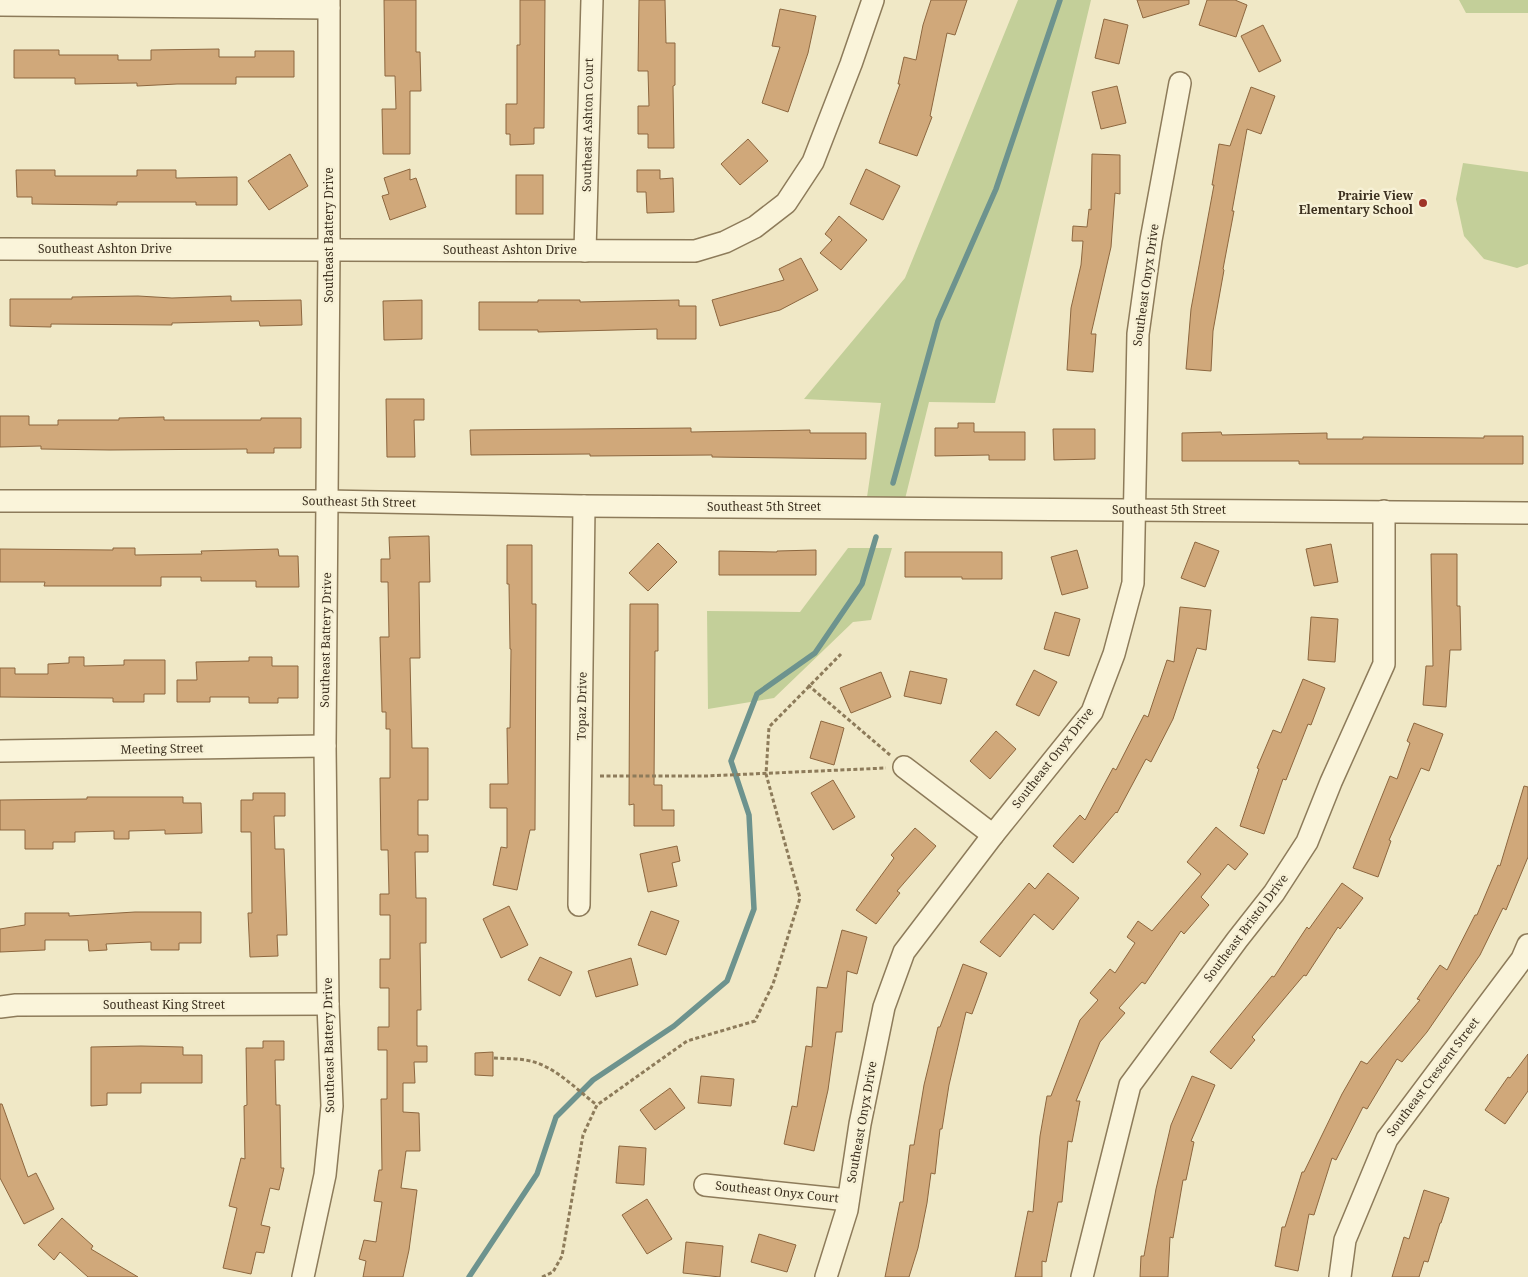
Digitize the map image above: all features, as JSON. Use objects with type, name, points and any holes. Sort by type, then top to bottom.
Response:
[{"type":"street","name":"Southeast Ashton Court","points":[[585,251],[592,0]]},
{"type":"street","name":"Southeast Ashton Drive","points":[[0,249],[695,251],[725,242],[755,227],[786,203],[813,162],[851,64],[873,0]]},
{"type":"street","points":[[0,5],[329,4]]},
{"type":"street","name":"Southeast Battery Drive","points":[[303,1277],[325,1175],[332,1106],[328,1004],[324,746],[329,250],[329,4]]},
{"type":"street","name":"Southeast Onyx Drive","points":[[826,1277],[847,1210],[860,1124],[884,1007],[904,952],[993,835],[1092,712],[1114,654],[1133,583],[1138,334],[1151,240],[1180,83]]},
{"type":"street","name":"Southeast 5th Street","points":[[0,501],[327,500],[584,506],[1384,510],[1528,513]]},
{"type":"street","name":"Topaz Drive","points":[[579,905],[584,506]]},
{"type":"street","name":"Southeast Bristol Drive","points":[[1082,1277],[1130,1085],[1237,940],[1274,894],[1307,842],[1331,782],[1384,664],[1384,510]]},
{"type":"street","name":"Meeting Street","points":[[0,751],[324,746]]},
{"type":"street","points":[[904,767],[993,835]]},
{"type":"street","name":"Southeast Crescent Street","points":[[1340,1277],[1345,1240],[1387,1138],[1522,959],[1528,945]]},
{"type":"street","name":"Southeast King Street","points":[[0,1007],[16,1005],[328,1004]]},
{"type":"street","name":"Southeast Onyx Court","points":[[705,1184],[848,1200]]},
{"type":"path","points":[[542,1277],[553,1272],[562,1256],[583,1135],[597,1105],[687,1041],[755,1021],[774,984],[800,898],[766,774],[769,727],[841,654]]},
{"type":"path","points":[[808,686],[904,767]]},
{"type":"path","points":[[581,776],[706,776],[904,767]]},
{"type":"path","points":[[494,1058],[537,1062],[556,1072],[597,1105]]},
{"type":"green space","points":[[1018,0],[1091,0],[995,403],[929,402],[905,499],[867,497],[881,403],[804,399],[905,278]]},
{"type":"green space","points":[[1459,0],[1528,0],[1528,13],[1466,13]]},
{"type":"green space","points":[[1463,163],[1528,172],[1528,264],[1517,268],[1484,259],[1464,236],[1456,199]]},
{"type":"green space","points":[[848,548],[892,548],[871,620],[853,622],[774,698],[708,709],[707,611],[800,612]]},
{"type":"building","points":[[384,0],[416,0],[416,52],[420,52],[421,91],[410,91],[410,154],[383,154],[382,109],[396,109],[395,76],[385,76]]},
{"type":"building","points":[[520,0],[545,0],[544,128],[534,128],[534,144],[510,145],[510,134],[506,134],[506,104],[517,104],[517,45],[520,45]]},
{"type":"building","points":[[639,0],[665,0],[666,43],[675,43],[675,85],[673,86],[674,148],[648,148],[648,134],[638,134],[638,106],[649,106],[648,71],[638,71]]},
{"type":"building","points":[[931,0],[967,0],[955,35],[947,33],[930,116],[932,117],[917,156],[879,143],[900,84],[898,84],[904,57],[916,60],[923,25]]},
{"type":"building","points":[[1137,0],[1189,0],[1189,4],[1143,18]]},
{"type":"building","points":[[1207,0],[1235,0],[1247,5],[1236,37],[1199,25]]},
{"type":"building","points":[[780,9],[816,16],[808,53],[788,112],[762,103],[780,47],[772,46]]},
{"type":"building","points":[[1104,19],[1128,25],[1119,64],[1095,58]]},
{"type":"building","points":[[1263,25],[1281,61],[1259,72],[1241,36]]},
{"type":"building","points":[[219,49],[219,57],[255,57],[255,51],[294,51],[294,77],[236,77],[236,84],[137,86],[137,83],[75,84],[75,78],[14,78],[14,50],[59,50],[59,55],[118,55],[118,60],[151,60],[151,50]]},
{"type":"building","points":[[1117,86],[1126,123],[1101,129],[1092,92]]},
{"type":"building","points":[[1251,87],[1275,96],[1261,134],[1247,129],[1213,331],[1211,371],[1186,369],[1191,309],[1214,185],[1212,185],[1219,144],[1230,146]]},
{"type":"building","points":[[748,139],[768,161],[740,185],[721,164]]},
{"type":"building","points":[[290,154],[308,186],[269,210],[248,181]]},
{"type":"building","points":[[1092,154],[1120,155],[1120,194],[1115,193],[1111,247],[1091,334],[1096,334],[1093,372],[1067,370],[1071,308],[1081,265],[1083,241],[1072,241],[1073,226],[1087,227],[1089,209],[1091,210]]},
{"type":"building","points":[[410,169],[410,180],[416,178],[426,207],[390,220],[382,196],[389,194],[384,178]]},
{"type":"building","points":[[866,169],[900,186],[883,220],[850,204]]},
{"type":"building","points":[[16,170],[55,170],[55,176],[137,176],[137,170],[176,170],[176,178],[237,177],[237,205],[196,205],[196,202],[117,202],[117,205],[32,204],[32,197],[17,197]]},
{"type":"building","points":[[637,170],[660,170],[660,179],[673,178],[674,212],[647,213],[646,192],[637,192]]},
{"type":"building","points":[[516,175],[543,175],[543,214],[516,214]]},
{"type":"building","points":[[839,216],[867,240],[841,270],[820,253],[832,240],[825,234]]},
{"type":"building","points":[[801,258],[818,290],[780,310],[720,326],[712,300],[784,280],[779,269]]},
{"type":"building","points":[[138,296],[172,298],[231,296],[231,301],[301,300],[302,325],[260,326],[259,321],[172,323],[172,325],[51,324],[51,327],[10,326],[10,299]]},
{"type":"building","points":[[422,300],[422,339],[384,340],[383,301]]},
{"type":"building","points":[[538,300],[580,300],[580,302],[679,300],[679,306],[696,306],[696,339],[657,339],[657,329],[538,332],[538,330],[479,330],[479,302],[538,302]]},
{"type":"building","points":[[386,399],[424,399],[424,420],[414,420],[415,457],[387,457]]},
{"type":"building","points":[[0,416],[29,416],[29,425],[58,425],[58,420],[119,420],[119,418],[164,417],[164,420],[261,420],[261,418],[301,418],[301,448],[274,448],[274,453],[247,453],[247,449],[110,450],[41,449],[41,446],[0,447]]},
{"type":"building","points":[[958,423],[974,423],[974,432],[1025,432],[1025,460],[989,460],[989,455],[935,456],[935,428],[958,428]]},
{"type":"building","points":[[691,428],[691,432],[810,430],[810,433],[866,433],[866,459],[712,457],[712,455],[471,455],[470,430]]},
{"type":"building","points":[[1053,429],[1095,429],[1095,459],[1054,460]]},
{"type":"building","points":[[1221,432],[1222,435],[1327,433],[1327,439],[1523,436],[1523,464],[1299,464],[1299,461],[1182,461],[1182,433]]},
{"type":"building","points":[[429,536],[430,582],[419,582],[420,658],[410,658],[412,748],[428,748],[428,800],[418,800],[418,835],[428,835],[428,852],[415,852],[416,898],[426,898],[426,943],[420,943],[421,1010],[417,1010],[417,1046],[427,1046],[427,1062],[414,1062],[415,1083],[403,1083],[403,1112],[419,1113],[420,1151],[406,1151],[401,1188],[417,1190],[409,1250],[403,1277],[363,1277],[366,1261],[359,1259],[364,1240],[376,1242],[382,1202],[374,1201],[379,1170],[382,1170],[381,1099],[387,1099],[387,1050],[378,1050],[378,1027],[389,1027],[389,988],[380,988],[380,959],[390,959],[390,915],[380,915],[380,894],[389,894],[388,850],[381,850],[380,778],[390,778],[390,729],[386,729],[386,712],[382,712],[380,637],[389,637],[388,582],[381,582],[381,559],[390,559],[389,537]]},
{"type":"building","points":[[1195,542],[1219,551],[1205,587],[1181,578]]},
{"type":"building","points":[[658,543],[677,562],[648,591],[629,573]]},
{"type":"building","points":[[1331,544],[1338,582],[1314,586],[1306,549]]},
{"type":"building","points":[[507,545],[532,545],[532,604],[536,604],[535,830],[530,830],[517,890],[493,885],[501,847],[507,848],[507,808],[490,808],[490,784],[508,784],[507,728],[510,728],[511,649]]},
{"type":"building","points":[[113,548],[135,548],[135,555],[202,554],[201,551],[278,549],[279,556],[298,556],[299,587],[256,587],[256,581],[201,581],[201,577],[161,577],[161,586],[44,586],[45,582],[0,582],[0,549],[113,550]]},
{"type":"building","points":[[816,550],[816,575],[719,575],[719,551],[777,552]]},
{"type":"building","points":[[1077,550],[1088,588],[1062,595],[1051,557]]},
{"type":"building","points":[[905,552],[1002,552],[1002,579],[905,577]]},
{"type":"building","points":[[1431,554],[1457,554],[1457,606],[1460,606],[1461,650],[1450,650],[1446,707],[1423,705],[1426,666],[1433,666]]},
{"type":"building","points":[[630,604],[658,604],[658,651],[655,651],[654,785],[662,785],[662,810],[674,810],[674,826],[634,826],[634,804],[629,805]]},
{"type":"building","points":[[1180,607],[1211,610],[1206,650],[1197,648],[1173,719],[1151,762],[1146,759],[1117,813],[1073,863],[1053,846],[1080,815],[1085,820],[1113,768],[1116,770],[1144,715],[1148,717],[1167,660],[1174,662]]},
{"type":"building","points":[[1055,612],[1080,619],[1069,656],[1044,649]]},
{"type":"building","points":[[1311,617],[1338,619],[1335,662],[1308,660]]},
{"type":"building","points":[[69,657],[84,657],[84,666],[124,665],[124,660],[165,660],[165,694],[144,694],[144,702],[113,702],[113,698],[0,697],[0,668],[15,668],[15,674],[48,674],[48,664],[69,663]]},
{"type":"building","points":[[249,657],[272,657],[272,666],[298,666],[298,698],[278,698],[278,703],[249,703],[249,697],[210,697],[210,702],[177,702],[177,680],[197,680],[196,662],[249,661]]},
{"type":"building","points":[[1034,670],[1057,682],[1039,716],[1016,705]]},
{"type":"building","points":[[910,671],[947,679],[941,704],[904,696]]},
{"type":"building","points":[[881,672],[891,697],[851,713],[840,688]]},
{"type":"building","points":[[1303,679],[1325,688],[1311,725],[1308,724],[1286,780],[1283,779],[1264,834],[1240,826],[1259,769],[1257,768],[1273,730],[1281,733]]},
{"type":"building","points":[[821,721],[844,728],[834,765],[810,758]]},
{"type":"building","points":[[1414,723],[1443,734],[1429,771],[1421,768],[1389,840],[1391,841],[1378,877],[1353,868],[1390,776],[1397,779],[1410,743],[1407,741]]},
{"type":"building","points":[[996,731],[1016,749],[990,779],[970,761]]},
{"type":"building","points":[[833,780],[855,817],[833,830],[811,793]]},
{"type":"building","points":[[1524,786],[1528,787],[1528,857],[1506,910],[1503,908],[1480,955],[1427,1032],[1402,1062],[1397,1059],[1367,1109],[1363,1107],[1336,1160],[1332,1158],[1314,1215],[1309,1214],[1298,1271],[1275,1266],[1282,1227],[1285,1227],[1302,1172],[1304,1172],[1342,1094],[1361,1061],[1367,1064],[1420,1000],[1417,999],[1440,965],[1447,970],[1475,915],[1477,915],[1498,865],[1500,866]]},
{"type":"building","points":[[253,793],[285,793],[285,816],[274,816],[275,849],[284,849],[287,935],[277,935],[278,956],[250,957],[248,913],[252,913],[251,832],[241,832],[241,800],[253,800]]},
{"type":"building","points":[[87,797],[183,797],[183,803],[201,803],[202,833],[165,834],[165,830],[129,831],[129,839],[114,839],[114,831],[75,832],[75,842],[53,842],[53,849],[25,849],[25,830],[0,830],[0,800],[87,799]]},
{"type":"building","points":[[1216,827],[1248,854],[1235,870],[1228,864],[1201,897],[1209,905],[1184,934],[1181,931],[1145,984],[1142,982],[1119,1008],[1125,1013],[1100,1042],[1076,1101],[1080,1101],[1072,1142],[1068,1141],[1062,1202],[1058,1202],[1046,1262],[1042,1261],[1042,1277],[1015,1277],[1028,1211],[1033,1212],[1040,1136],[1047,1096],[1051,1096],[1080,1020],[1098,1000],[1090,993],[1110,969],[1115,973],[1135,943],[1127,937],[1138,921],[1152,931],[1201,874],[1187,862]]},
{"type":"building","points":[[915,828],[936,846],[897,891],[900,893],[876,924],[856,910],[894,858],[891,855]]},
{"type":"building","points":[[677,846],[680,861],[672,863],[677,886],[648,892],[640,854]]},
{"type":"building","points":[[1048,873],[1079,898],[1053,930],[1034,914],[1000,957],[980,942],[1029,883],[1035,889]]},
{"type":"building","points":[[1342,883],[1363,898],[1340,929],[1338,927],[1306,976],[1304,975],[1252,1037],[1255,1040],[1231,1069],[1210,1052],[1272,976],[1274,977],[1307,927],[1309,929]]},
{"type":"building","points":[[509,906],[528,945],[501,958],[483,919]]},
{"type":"building","points":[[651,911],[679,921],[666,955],[638,945]]},
{"type":"building","points":[[135,912],[201,912],[201,943],[179,943],[179,950],[151,950],[151,942],[106,944],[107,950],[89,951],[88,940],[45,940],[45,950],[0,952],[0,929],[25,925],[25,913],[69,913],[69,916]]},
{"type":"building","points":[[842,930],[867,937],[857,974],[847,971],[842,1032],[836,1032],[828,1090],[814,1151],[784,1144],[792,1106],[797,1107],[806,1046],[812,1047],[817,987],[827,988]]},
{"type":"building","points":[[540,957],[572,972],[560,996],[528,980]]},
{"type":"building","points":[[631,958],[638,985],[596,997],[588,971]]},
{"type":"building","points":[[963,964],[987,973],[972,1014],[966,1012],[949,1085],[942,1129],[940,1129],[935,1174],[931,1173],[918,1248],[909,1277],[885,1277],[900,1202],[903,1202],[910,1145],[914,1145],[924,1085],[938,1027],[940,1027]]},
{"type":"building","points":[[263,1041],[284,1041],[284,1060],[275,1060],[276,1105],[280,1105],[281,1168],[284,1168],[279,1190],[270,1188],[261,1225],[270,1227],[264,1253],[256,1252],[251,1274],[223,1268],[237,1208],[229,1206],[241,1158],[245,1159],[244,1106],[247,1105],[246,1048],[263,1048]]},
{"type":"building","points":[[91,1047],[183,1047],[183,1055],[202,1055],[202,1083],[141,1083],[141,1093],[107,1093],[107,1105],[91,1106]]},
{"type":"building","points":[[493,1052],[493,1076],[475,1075],[475,1053]]},
{"type":"building","points":[[1528,1054],[1528,1091],[1505,1124],[1485,1110],[1508,1077],[1510,1078]]},
{"type":"building","points":[[701,1076],[734,1079],[731,1106],[698,1103]]},
{"type":"building","points":[[1192,1076],[1215,1085],[1191,1141],[1194,1142],[1186,1180],[1183,1180],[1173,1238],[1170,1237],[1168,1277],[1140,1277],[1141,1256],[1144,1256],[1156,1189],[1171,1125]]},
{"type":"building","points":[[670,1088],[685,1108],[655,1130],[640,1110]]},
{"type":"building","points":[[0,1104],[2,1104],[28,1177],[36,1173],[54,1209],[24,1224],[0,1178]]},
{"type":"building","points":[[619,1146],[646,1148],[644,1185],[616,1183]]},
{"type":"building","points":[[1424,1190],[1449,1198],[1428,1262],[1424,1261],[1419,1277],[1392,1277],[1404,1237],[1409,1239]]},
{"type":"building","points":[[647,1199],[672,1239],[647,1254],[622,1215]]},
{"type":"building","points":[[62,1218],[93,1246],[91,1249],[138,1277],[88,1277],[60,1252],[54,1260],[38,1245]]},
{"type":"building","points":[[759,1234],[796,1245],[787,1272],[751,1262]]},
{"type":"building","points":[[686,1242],[723,1246],[720,1277],[683,1273]]},
{"type":"waterway","points":[[893,483],[938,321],[996,189],[1060,0]]},
{"type":"waterway","points":[[469,1277],[537,1174],[556,1117],[593,1080],[674,1026],[727,981],[754,909],[749,815],[731,761],[757,694],[815,653],[862,584],[876,537]]},
{"type":"place","name":"Prairie View Elementary School","points":[[1423,203]]}]
